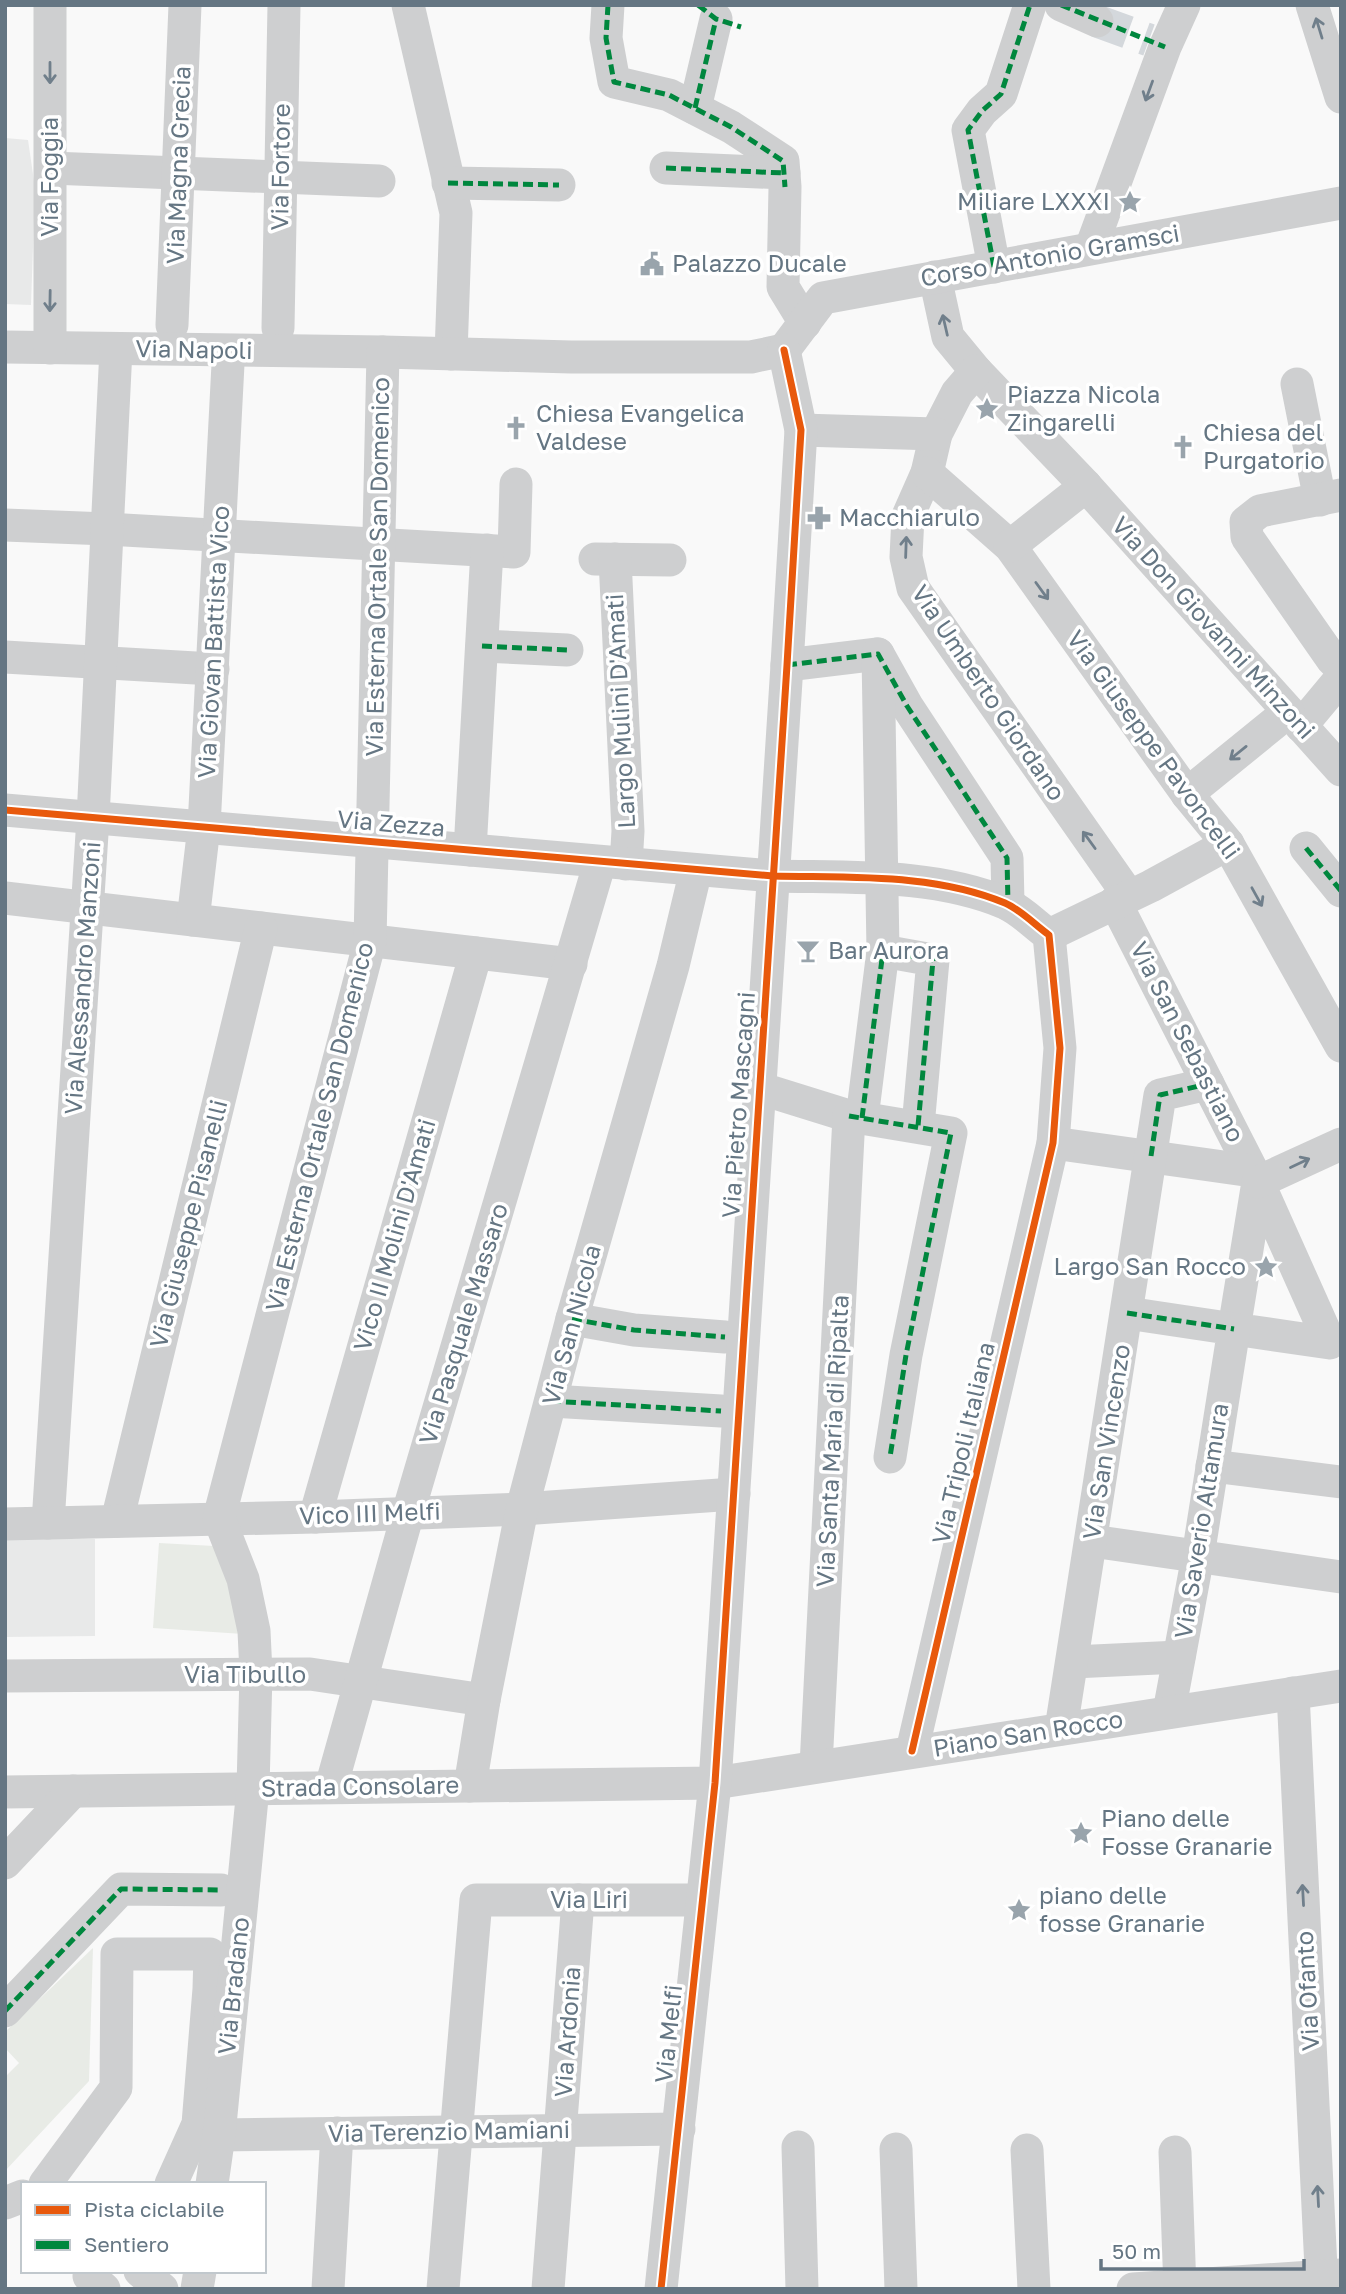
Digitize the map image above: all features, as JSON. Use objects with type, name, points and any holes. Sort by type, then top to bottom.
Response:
[{"type":"street","name":"Via Foggia","points":[[50,5],[50,348]]},
{"type":"street","name":"Via Magna Grecia","points":[[172,325],[186,5]]},
{"type":"street","name":"Via Fortore","points":[[278,328],[284,5]]},
{"type":"street","points":[[408,5],[456,213],[451,354]]},
{"type":"street","points":[[608,5],[606,38],[614,82],[669,95],[698,94],[731,127],[783,161],[783,287],[805,323]]},
{"type":"street","points":[[994,267],[968,130],[982,111],[1001,94],[1030,5]]},
{"type":"street","points":[[1060,5],[1097,21]]},
{"type":"street","points":[[1091,248],[1157,44],[1184,5]]},
{"type":"street","points":[[1312,5],[1341,97]]},
{"type":"street","points":[[698,94],[718,17]]},
{"type":"street","points":[[51,167],[379,181]]},
{"type":"street","points":[[666,169],[784,180]]},
{"type":"street","points":[[448,183],[559,185]]},
{"type":"street","name":"Corso Antonio Gramsci","points":[[785,350],[823,298],[1341,203]]},
{"type":"street","points":[[935,277],[948,337],[976,371],[1086,486],[1010,546]]},
{"type":"street","name":"Via Napoli","points":[[5,347],[571,357],[751,357],[785,350]]},
{"type":"street","name":"Via Alessandro Manzoni","points":[[48,1523],[93,818],[116,349]]},
{"type":"street","name":"Via Pietro Mascagni","points":[[715,1783],[801,430],[785,350]]},
{"type":"street","name":"Via Esterna Ortale San Domenico","points":[[219,1518],[370,941],[383,352]]},
{"type":"street","name":"Via Giovan Battista Vico","points":[[193,920],[204,827],[228,364]]},
{"type":"street","points":[[801,430],[936,434],[957,393],[976,371]]},
{"type":"street","points":[[1297,384],[1331,498],[1260,511],[1246,522],[1247,537],[1341,668]]},
{"type":"street","name":"Via Umberto Giordano","points":[[936,434],[927,473],[908,516],[906,557],[913,587],[1122,899]]},
{"type":"street","name":"Via Giuseppe Pavoncelli","points":[[927,473],[1010,546],[1187,794],[1228,844],[1331,1007],[1341,1046]]},
{"type":"street","points":[[470,850],[482,646],[516,484]]},
{"type":"street","name":"Via Don Giovanni Minzoni","points":[[1086,486],[1341,770]]},
{"type":"street","points":[[5,525],[501,551]]},
{"type":"street","name":"Largo Mulini D'Amati","points":[[613,863],[628,831],[604,559],[670,560]]},
{"type":"street","points":[[482,646],[567,650]]},
{"type":"street","points":[[786,665],[878,653],[907,706],[1007,858],[1008,904],[1048,935],[1228,844]]},
{"type":"street","name":"Via Santa Maria di Ripalta","points":[[816,1766],[856,1117],[883,951],[878,653]]},
{"type":"street","points":[[5,657],[213,669]]},
{"type":"street","points":[[1187,794],[1294,719],[1341,678]]},
{"type":"street","name":"Via Zezza","points":[[5,810],[696,870],[773,876],[883,879],[949,886],[1008,904]]},
{"type":"street","points":[[1306,848],[1341,891]]},
{"type":"street","name":"Via Pasquale Massaro","points":[[331,1787],[408,1513],[571,964],[613,863]]},
{"type":"street","name":"Via San Nicola","points":[[470,1786],[484,1700],[523,1509],[572,1319],[673,966],[696,870]]},
{"type":"street","points":[[5,898],[571,964]]},
{"type":"street","name":"Via San Sebastiano","points":[[1122,899],[1208,1084],[1255,1177]]},
{"type":"street","name":"Via Giuseppe Pisanelli","points":[[117,1521],[261,928]]},
{"type":"street","name":"Via Tripoli Italiana","points":[[912,1751],[1053,1143],[1060,1048],[1048,935]]},
{"type":"street","points":[[883,951],[933,960],[918,1126]]},
{"type":"street","name":"Vico II Molini D'Amati","points":[[315,1517],[476,953]]},
{"type":"street","name":"Via San Vincenzo","points":[[1062,1729],[1160,1095],[1208,1084]]},
{"type":"street","points":[[759,1088],[856,1117],[951,1133],[906,1355],[890,1457]]},
{"type":"street","points":[[1053,1143],[1151,1156],[1255,1177],[1341,1144]]},
{"type":"street","points":[[1234,1329],[1255,1177]]},
{"type":"street","points":[[1255,1177],[1335,1354]]},
{"type":"street","points":[[1127,1313],[1234,1329],[1335,1354]]},
{"type":"street","points":[[572,1319],[634,1330],[725,1337]]},
{"type":"street","name":"Via Saverio Altamura","points":[[1169,1712],[1198,1556],[1234,1329]]},
{"type":"street","points":[[551,1401],[721,1411]]},
{"type":"street","points":[[1212,1466],[1341,1482]]},
{"type":"street","name":"Vico III Melfi","points":[[5,1524],[523,1509],[734,1494]]},
{"type":"street","name":"Via Bradano","points":[[212,2182],[219,2135],[221,1989],[253,1788],[256,1673],[254,1631],[243,1578],[219,1518]]},
{"type":"street","points":[[1092,1541],[1341,1577]]},
{"type":"street","points":[[1073,1662],[1180,1657]]},
{"type":"street","name":"Via Tibullo","points":[[5,1676],[310,1674],[484,1700]]},
{"type":"street","name":"Piano San Rocco","points":[[715,1783],[1341,1686]]},
{"type":"street","name":"Via Ofanto","points":[[1293,1693],[1328,2140],[1328,2280]]},
{"type":"street","name":"Strada Consolare","points":[[5,1792],[715,1783]]},
{"type":"street","name":"Via Melfi","points":[[661,2289],[715,1783]]},
{"type":"street","points":[[5,1863],[73,1791]]},
{"type":"street","points":[[5,2011],[121,1889],[221,1891]]},
{"type":"street","name":"Via Liri","points":[[457,2132],[477,1899],[702,1899]]},
{"type":"street","name":"Via Ardonia","points":[[548,2289],[578,1900]]},
{"type":"street","points":[[46,2182],[116,2088],[117,1954],[210,1954],[221,1989],[198,2124],[171,2182]]},
{"type":"street","name":"Via Terenzio Mamiani","points":[[219,2135],[679,2129]]},
{"type":"street","points":[[443,2289],[457,2132]]},
{"type":"street","points":[[328,2289],[337,2133]]},
{"type":"street","points":[[798,2147],[803,2289]]},
{"type":"street","points":[[896,2149],[901,2289]]},
{"type":"street","points":[[1027,2150],[1034,2289]]},
{"type":"street","points":[[1175,2152],[1180,2287]]},
{"type":"street","points":[[91,2273],[89,2276],[104,2289]]},
{"type":"street","points":[[142,2273],[162,2289]]},
{"type":"street","points":[[1133,2289],[1328,2280]]},
{"type":"shaded area","points":[[5,138],[28,140],[35,188],[31,305],[5,304]]},
{"type":"shaded area","points":[[5,1539],[95,1539],[95,1636],[5,1637]]},
{"type":"shaded area","points":[[159,1543],[214,1546],[233,1581],[243,1634],[153,1628]]},
{"type":"shaded area","points":[[93,1948],[89,2081],[5,2171],[5,2077],[19,2063],[5,2048],[5,2032]]},
{"type":"tunnel","points":[[1097,21],[1149,40]]},
{"type":"marked path","points":[[608,5],[606,38],[614,82],[669,95],[731,127],[783,161],[785,187]]},
{"type":"marked path","points":[[698,5],[716,19],[741,27]]},
{"type":"marked path","points":[[994,267],[968,130],[982,111],[1001,94],[1030,5]]},
{"type":"marked path","points":[[1061,5],[1165,47]]},
{"type":"marked path","points":[[695,108],[716,19]]},
{"type":"marked path","points":[[666,168],[784,173]]},
{"type":"marked path","points":[[448,183],[559,185]]},
{"type":"marked path","points":[[482,646],[567,650]]},
{"type":"marked path","points":[[787,665],[878,654],[907,706],[1007,858],[1008,904]]},
{"type":"marked path","points":[[1306,848],[1341,891]]},
{"type":"marked path","points":[[862,1118],[883,951],[933,960],[918,1126]]},
{"type":"marked path","points":[[1151,1156],[1160,1095],[1208,1084]]},
{"type":"marked path","points":[[849,1116],[951,1133],[906,1355],[890,1457]]},
{"type":"marked path","points":[[1127,1313],[1234,1329]]},
{"type":"marked path","points":[[572,1319],[634,1330],[725,1337]]},
{"type":"marked path","points":[[551,1401],[721,1411]]},
{"type":"marked path","points":[[5,2011],[121,1889],[221,1890]]},
{"type":"cycle path","points":[[661,2289],[715,1783],[787,665],[801,430],[784,350]]},
{"type":"cycle path","points":[[5,810],[773,876],[920,882],[978,893],[1005,903],[1049,935],[1060,1048],[1053,1143],[912,1751]]},
{"type":"place","name":"Miliare LXXXI","points":[[1130,202]]},
{"type":"place","name":"Palazzo Ducale","points":[[652,264]]},
{"type":"place","name":"Piazza Nicola Zingarelli","points":[[987,409]]},
{"type":"place","name":"Chiesa Evangelica Valdese","points":[[516,428]]},
{"type":"place","name":"Chiesa del Purgatorio","points":[[1183,447]]},
{"type":"place","name":"Macchiarulo","points":[[819,518]]},
{"type":"place","name":"Bar Aurora","points":[[808,951]]},
{"type":"place","name":"Largo San Rocco","points":[[1266,1267]]},
{"type":"place","name":"Piano delle Fosse Granarie","points":[[1081,1833]]},
{"type":"place","name":"piano delle fosse Granarie","points":[[1019,1910]]}]
